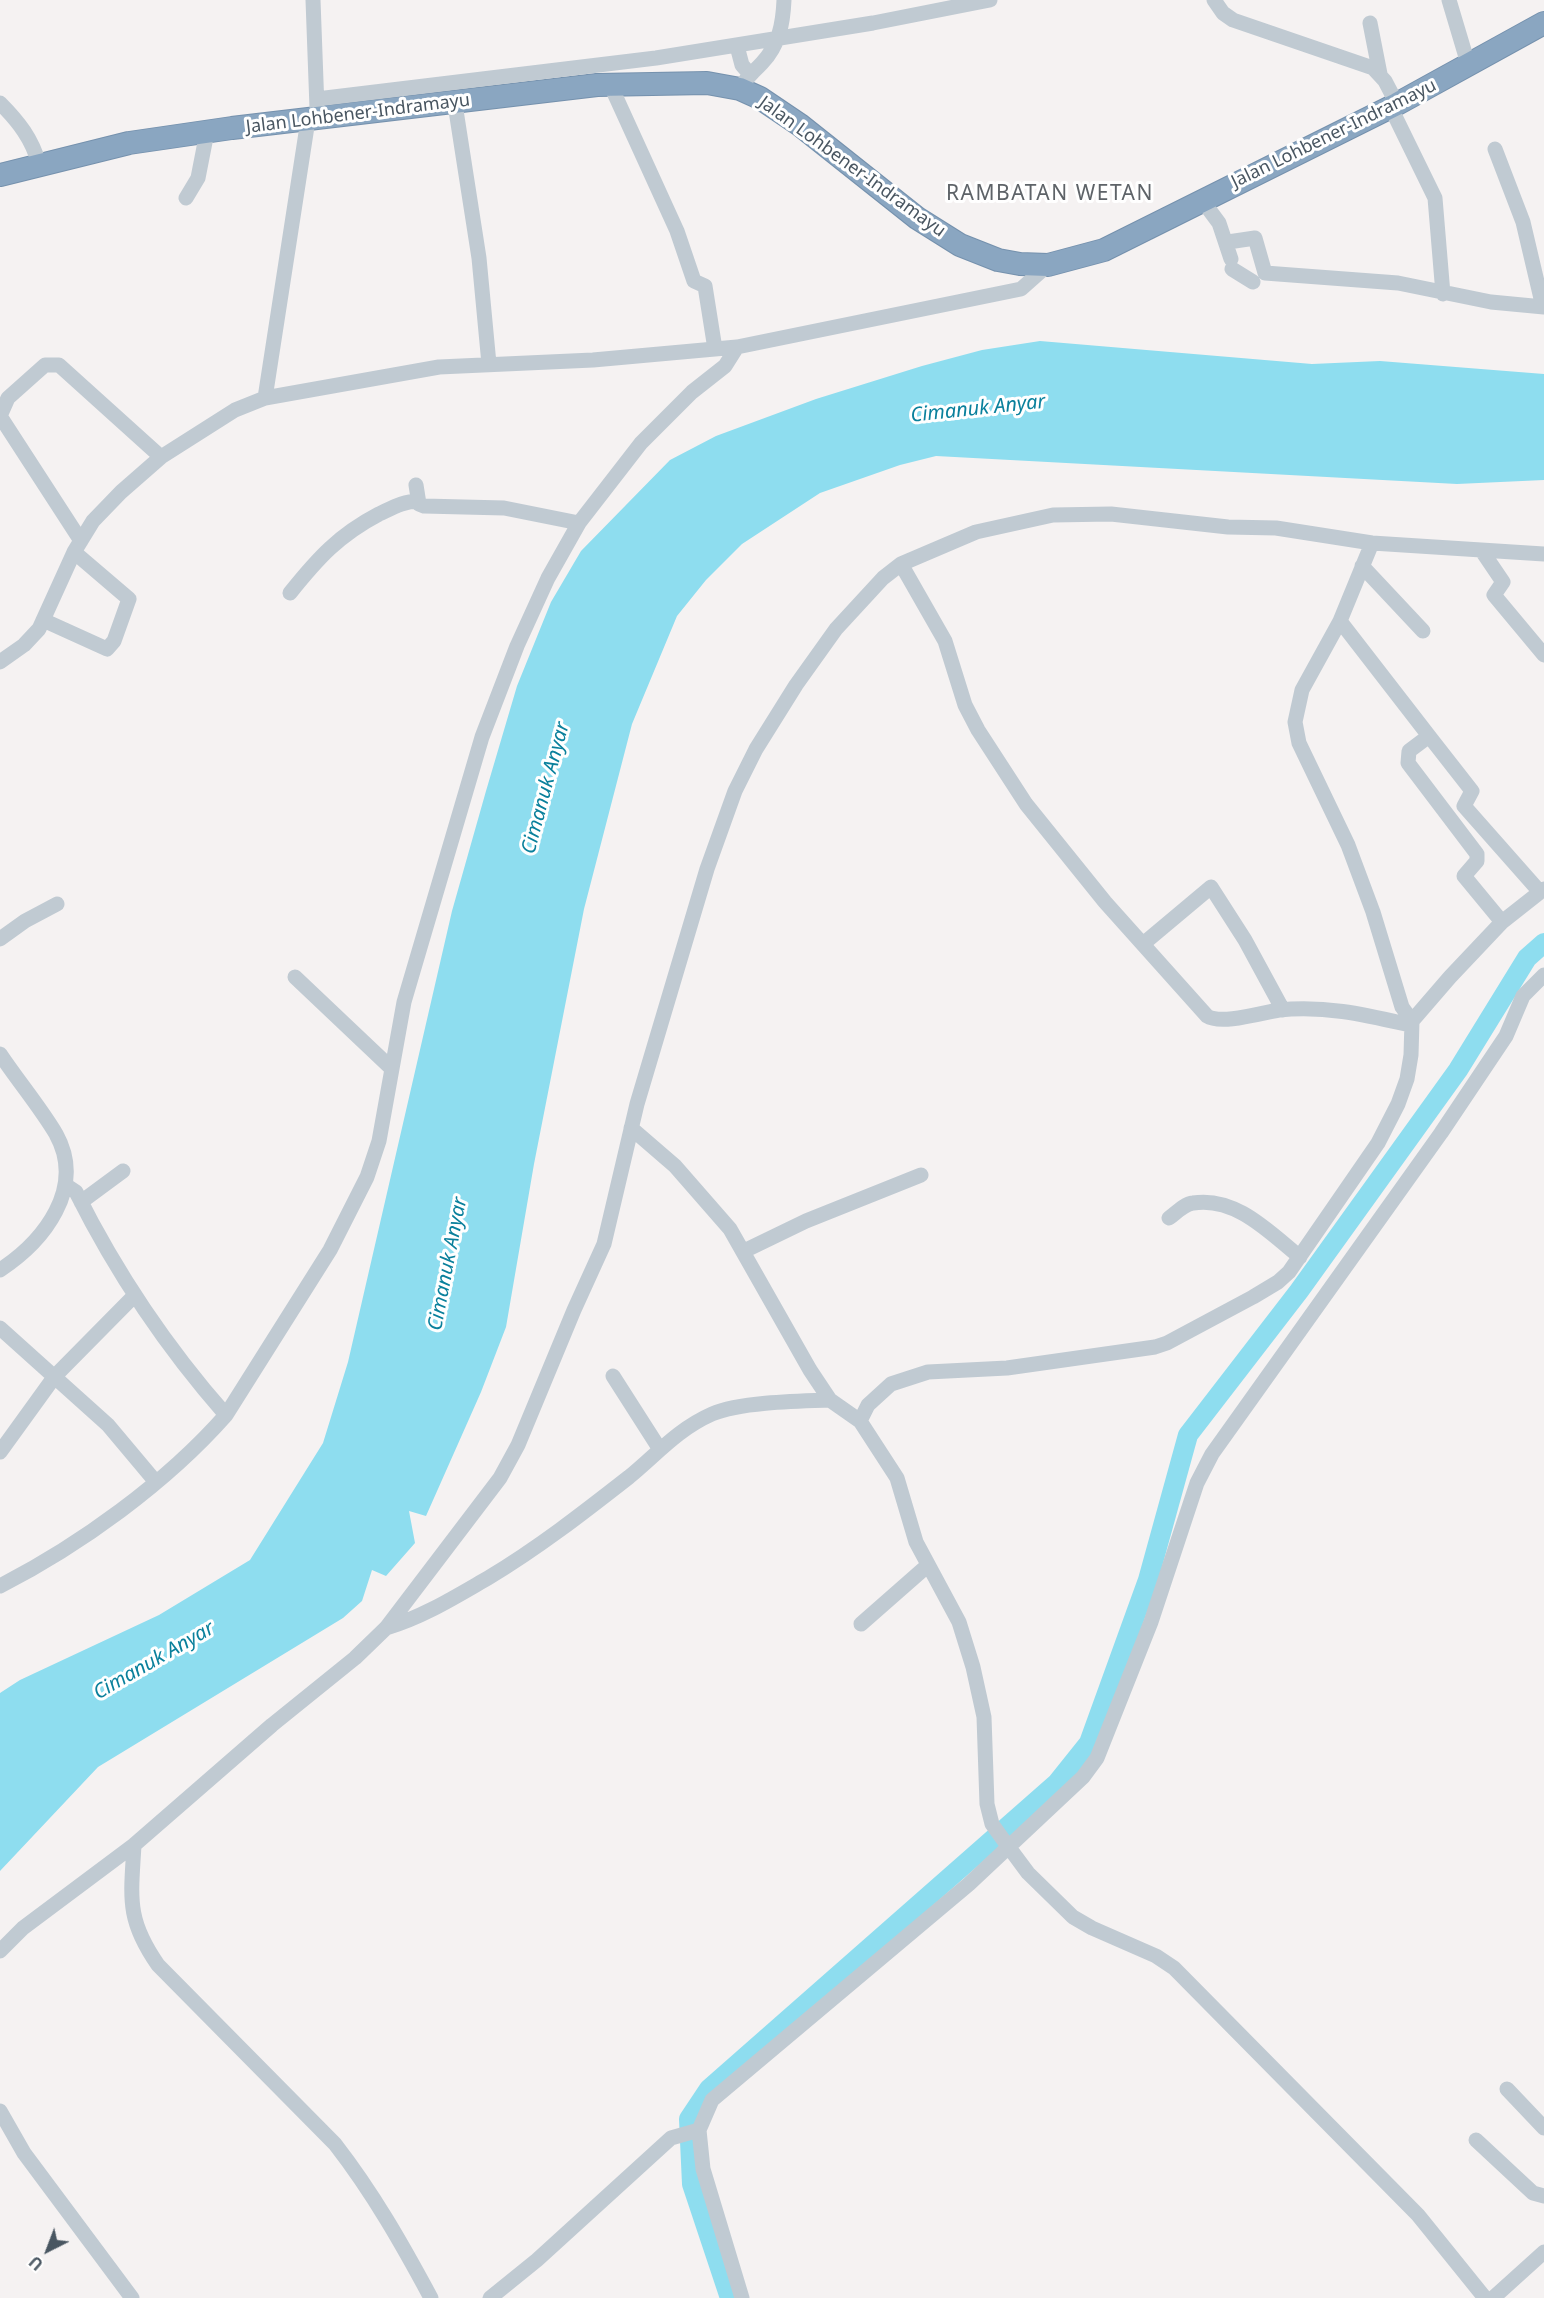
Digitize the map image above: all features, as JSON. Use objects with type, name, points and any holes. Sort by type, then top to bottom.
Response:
[{"type":"highway","name":"Jalan Lohbener-Indramayu","points":[[0,175],[37,155],[207,132],[316,110],[455,104],[610,84],[707,83],[741,64],[760,98],[800,125],[917,218],[978,254],[1020,264],[1048,265],[1104,250],[1394,106],[1544,23]]},
{"type":"street","points":[[265,398],[316,110],[313,0]]},
{"type":"street","points":[[316,110],[656,58],[761,65],[776,44],[784,0]]},
{"type":"street","points":[[741,64],[776,44],[990,0]]},
{"type":"street","points":[[1214,0],[1223,13],[1233,20],[1267,34],[1362,63],[1380,74]]},
{"type":"street","points":[[1449,0],[1468,67]]},
{"type":"street","points":[[1370,23],[1380,74],[1435,198],[1443,294]]},
{"type":"street","points":[[610,84],[677,231],[694,281],[705,286],[715,350]]},
{"type":"street","points":[[0,103],[16,119],[37,155]]},
{"type":"street","points":[[455,104],[479,258],[489,364]]},
{"type":"street","points":[[186,198],[198,178],[207,132]]},
{"type":"street","points":[[1227,242],[1255,238],[1265,273],[1398,283],[1491,302],[1544,307],[1523,222],[1495,149]]},
{"type":"street","points":[[1202,200],[1211,210],[1227,242],[1232,264],[1253,282]]},
{"type":"street","points":[[0,663],[24,645],[43,620],[78,546],[104,509],[161,457],[235,410],[265,398],[423,369],[582,360],[737,347],[1021,289],[1048,265]]},
{"type":"street","points":[[0,1586],[45,1563],[155,1481],[204,1440],[226,1415],[330,1250],[367,1177],[379,1141],[390,1067],[404,1002],[482,737],[516,646],[548,579],[579,523],[649,434],[692,392],[725,366],[737,347]]},
{"type":"street","points":[[43,620],[107,649],[114,641],[129,599],[78,546],[0,416],[8,398],[45,364],[59,365],[161,457]]},
{"type":"street","points":[[416,484],[418,501],[424,506],[524,510],[579,523]]},
{"type":"street","points":[[290,593],[317,559],[339,538],[390,509],[404,503],[418,501]]},
{"type":"street","points":[[0,1951],[23,1928],[134,1845],[272,1725],[355,1658],[386,1628],[437,1557],[479,1508],[518,1445],[604,1244],[631,1128],[707,869],[735,791],[773,722],[836,629],[883,578],[902,564],[976,532],[1053,515],[1111,514],[1228,527],[1276,528],[1372,543],[1538,554],[1544,569]]},
{"type":"street","points":[[860,1421],[868,1405],[891,1384],[918,1375],[1074,1360],[1167,1343],[1278,1282],[1300,1257],[1378,1143],[1398,1104],[1407,1079],[1411,1054],[1411,1023],[1402,1007],[1373,912],[1348,845],[1299,743],[1295,722],[1302,690],[1340,621],[1372,543]]},
{"type":"street","points":[[1482,551],[1503,582],[1494,595],[1544,655]]},
{"type":"street","points":[[902,564],[945,641],[965,705],[978,730],[1026,804],[1184,993],[1212,1019],[1283,1010],[1329,1008],[1411,1023]]},
{"type":"street","points":[[1362,566],[1423,631]]},
{"type":"street","points":[[1340,621],[1472,791],[1464,807],[1542,891],[1502,922],[1450,977],[1411,1023]]},
{"type":"street","points":[[1429,736],[1408,751],[1408,763],[1477,854],[1477,861],[1464,876],[1502,922]]},
{"type":"street","points":[[1143,944],[1211,887],[1245,940],[1283,1010]]},
{"type":"street","points":[[0,939],[25,921],[57,904]]},
{"type":"street","points":[[490,2298],[537,2260],[660,2147],[692,2131],[712,2100],[969,1884],[1004,1842],[1083,1777],[1097,1758],[1151,1622],[1197,1483],[1212,1454],[1441,1133],[1506,1036],[1523,996],[1544,975]]},
{"type":"street","points":[[295,977],[390,1067]]},
{"type":"street","points":[[0,1054],[56,1136],[65,1165],[67,1186],[58,1209],[42,1235],[2,1265]]},
{"type":"street","points":[[631,1128],[675,1166],[730,1229],[810,1370],[830,1400],[860,1421],[897,1478],[916,1542],[959,1622],[973,1667],[984,1717],[987,1804],[992,1824],[1004,1842],[1028,1873],[1073,1917],[1092,1928],[1156,1956],[1174,1968],[1418,2215],[1485,2298]]},
{"type":"street","points":[[81,1202],[123,1172]]},
{"type":"street","points":[[744,1251],[806,1221],[921,1175]]},
{"type":"street","points":[[67,1186],[76,1192],[135,1295],[181,1363],[226,1415]]},
{"type":"street","points":[[1169,1218],[1193,1203],[1228,1207],[1246,1215],[1300,1257]]},
{"type":"street","points":[[0,1452],[56,1376],[135,1295]]},
{"type":"street","points":[[0,1328],[108,1425],[155,1481]]},
{"type":"street","points":[[613,1376],[659,1448]]},
{"type":"street","points":[[386,1628],[446,1604],[512,1564],[573,1521],[640,1468],[659,1448],[686,1427],[715,1413],[794,1401],[830,1400]]},
{"type":"street","points":[[861,1624],[927,1566]]},
{"type":"street","points":[[134,1845],[132,1912],[144,1945],[158,1965],[335,2144],[359,2175],[394,2228],[431,2298]]},
{"type":"street","points":[[1507,2089],[1544,2128]]},
{"type":"street","points":[[0,2111],[24,2153],[132,2298]]},
{"type":"street","points":[[692,2131],[741,2298]]},
{"type":"street","points":[[1476,2140],[1533,2193],[1544,2196]]},
{"type":"street","points":[[1493,2298],[1544,2252]]},
{"type":"water","name":"Cimanuk Anyar","points":[[1040,341],[1312,364],[1380,361],[1544,374],[1544,480],[1457,484],[936,456],[900,465],[820,493],[742,544],[706,580],[677,616],[632,724],[584,909],[534,1164],[506,1327],[481,1392],[426,1516],[409,1511],[415,1543],[386,1576],[372,1570],[362,1601],[343,1618],[98,1767],[0,1871],[0,1693],[20,1680],[159,1615],[250,1560],[323,1443],[348,1362],[452,911],[486,791],[517,686],[551,602],[581,551],[670,460],[716,436],[816,399],[922,366],[982,350]]},
{"type":"waterway","points":[[730,2298],[692,2184],[689,2119],[709,2089],[1057,1783],[1089,1743],[1148,1580],[1188,1435],[1299,1291],[1458,1070],[1527,958],[1544,943]]},
{"type":"district","name":"RAMBATAN WETAN","points":[[1050,194]]}]
